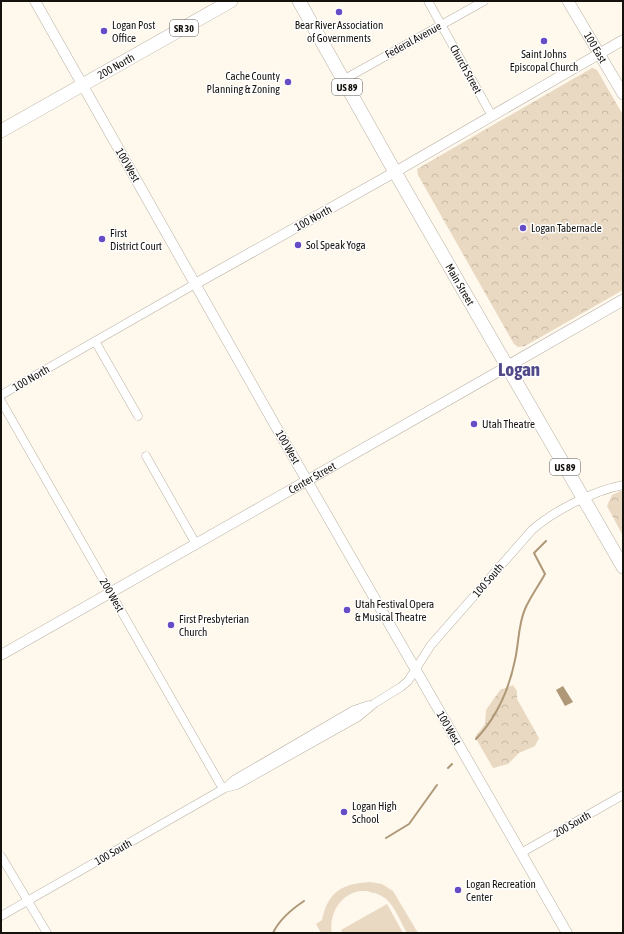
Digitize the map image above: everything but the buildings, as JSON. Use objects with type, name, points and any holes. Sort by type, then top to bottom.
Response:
[{"type":"highway","name":"200 North","points":[[1,131],[231,1]]},
{"type":"highway","name":"Main Street","points":[[299,1],[395,172],[623,567]]},
{"type":"main road","name":"100 East","points":[[568,1],[623,94]]},
{"type":"main road","name":"Center Street","points":[[508,366],[623,300]]},
{"type":"street","name":"100 West","points":[[35,1],[195,284],[567,933]]},
{"type":"street","name":"Church Street","points":[[428,1],[492,116]]},
{"type":"street","name":"Federal Avenue","points":[[343,80],[484,1]]},
{"type":"street","name":"100 North","points":[[1,395],[395,172],[623,40]]},
{"type":"street","points":[[95,341],[138,416]]},
{"type":"street","name":"Center Street","points":[[1,655],[508,366]]},
{"type":"street","name":"200 West","points":[[1,401],[224,789]]},
{"type":"street","points":[[146,456],[196,544]]},
{"type":"street","name":"100 South","points":[[1,916],[224,789],[234,780],[354,710],[375,703],[401,687],[408,681],[431,645],[532,530],[541,522],[569,505],[615,486],[623,485]]},
{"type":"street","name":"200 South","points":[[521,853],[623,795]]},
{"type":"street","points":[[1,856],[46,933]]},
{"type":"green space","points":[[592,68],[597,70],[623,115],[623,290],[525,346],[518,347],[514,344],[418,175],[417,169]]},
{"type":"green space","points":[[623,490],[623,536],[607,506],[612,495]]},
{"type":"green space","points":[[513,685],[517,691],[517,699],[539,738],[535,746],[519,753],[508,764],[493,768],[475,737],[485,724],[486,710],[500,690]]},
{"type":"green space","points":[[370,882],[382,884],[393,891],[418,933],[407,933],[391,904],[382,896],[366,891],[358,891],[344,898],[335,910],[331,925],[332,933],[321,933],[316,924],[322,920],[332,896],[337,891],[351,885]]},
{"type":"green space","points":[[387,904],[403,933],[342,933],[341,930]]},
{"type":"shaded area","points":[[563,686],[573,702],[565,706],[556,690]]},
{"type":"waterway","points":[[476,739],[496,712],[509,682],[515,660],[523,615],[529,600],[545,574],[534,553],[546,541]]},
{"type":"waterway","points":[[448,768],[452,764]]},
{"type":"waterway","points":[[386,838],[409,824],[437,785]]},
{"type":"waterway","points":[[273,933],[286,915],[304,901]]},
{"type":"place","name":"Bear River Association of Governments","points":[[339,12]]},
{"type":"place","name":"Logan Post Office","points":[[104,31]]},
{"type":"place","name":"Saint Johns Episcopal Church","points":[[544,41]]},
{"type":"place","name":"Cache County Planning & Zoning","points":[[288,82]]},
{"type":"place","name":"Logan Tabernacle","points":[[523,228]]},
{"type":"place","name":"First District Court","points":[[102,239]]},
{"type":"place","name":"Sol Speak Yoga","points":[[298,245]]},
{"type":"place","name":"Utah Theatre","points":[[474,424]]},
{"type":"place","name":"Utah Festival Opera & Musical Theatre","points":[[347,610]]},
{"type":"place","name":"First Presbyterian Church","points":[[171,625]]},
{"type":"place","name":"Logan High School","points":[[344,812]]},
{"type":"place","name":"Logan Recreation Center","points":[[458,890]]},
{"type":"district","name":"Logan","points":[[519,369]]}]
